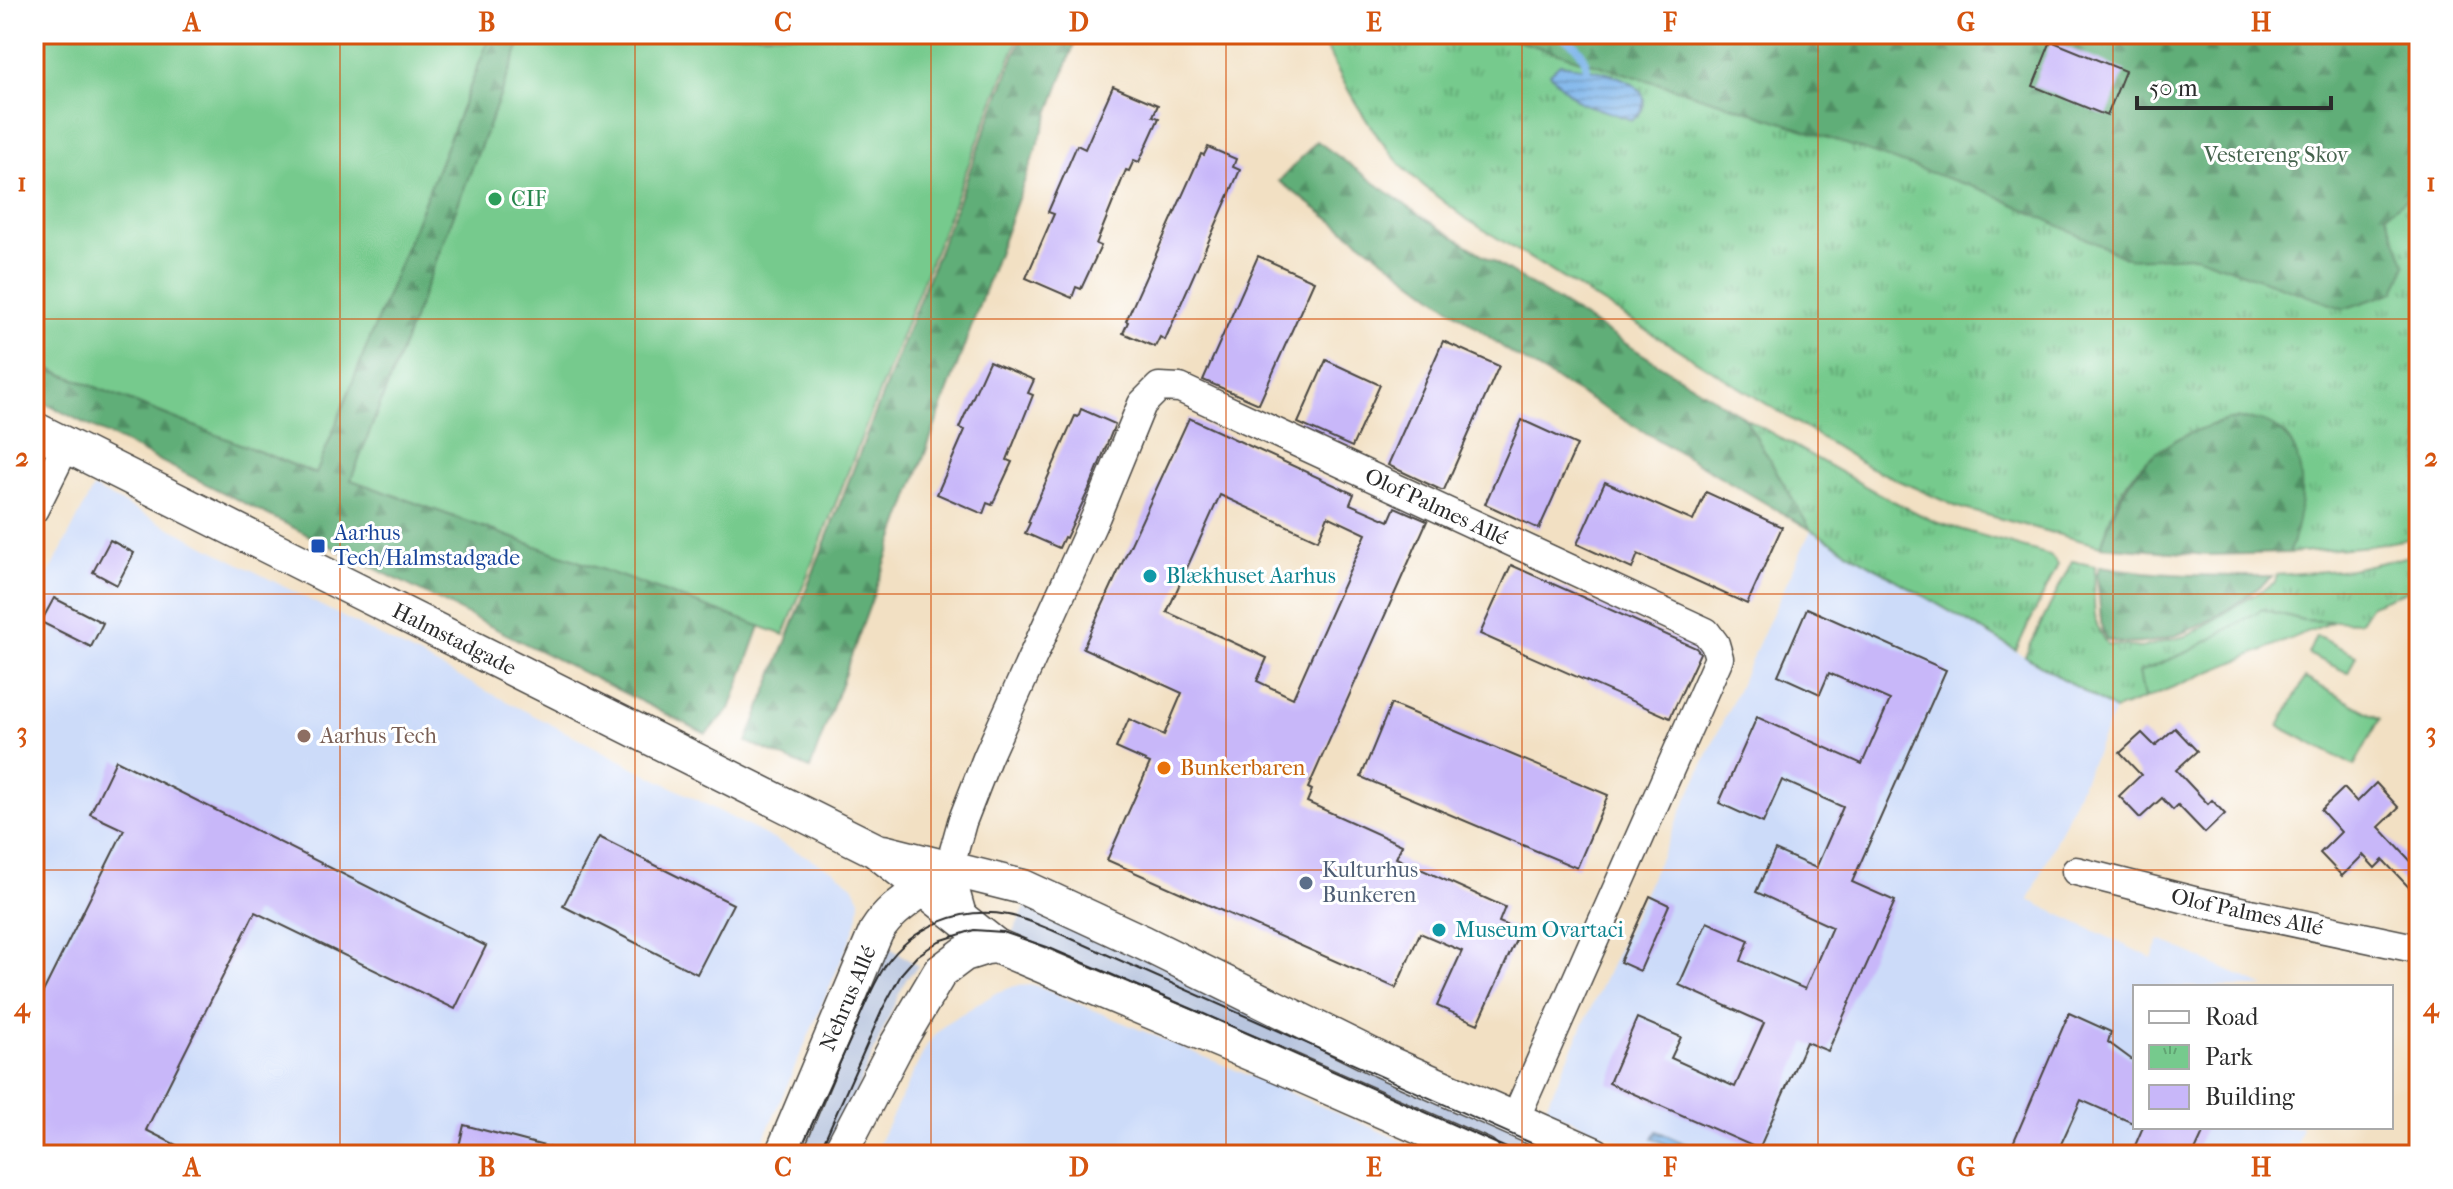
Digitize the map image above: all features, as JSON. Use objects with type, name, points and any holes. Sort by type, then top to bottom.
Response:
[{"type":"street","name":"Olof Palmes Allé","points":[[936,879],[1142,404],[1159,387],[1180,388],[1706,632],[1715,644],[1719,658],[1515,1119]]},
{"type":"street","name":"Halmstadgade","points":[[34,429],[936,879],[960,919],[996,946]]},
{"type":"street","points":[[34,509],[66,445]]},
{"type":"street","name":"Olof Palmes Allé","points":[[2076,871],[2198,902],[2419,949]]},
{"type":"street","points":[[936,879],[1023,887],[1381,1060],[1595,1155]]},
{"type":"street","name":"Nehrus Allé","points":[[782,1155],[876,932],[891,912],[936,879]]},
{"type":"street","points":[[839,1155],[895,1048],[940,972],[964,954],[996,946],[1483,1155]]},
{"type":"shaded area","name":"Aarhus Tech","points":[[93,488],[833,870],[853,885],[860,899],[851,938],[757,1155],[34,1155],[34,603]]},
{"type":"shaded area","points":[[1811,530],[2115,710],[2029,900],[2152,958],[2160,940],[2261,985],[2133,985],[2133,1129],[2301,1129],[2293,1155],[1651,1155],[1545,1108]]},
{"type":"shaded area","points":[[1027,904],[1579,1155],[1494,1155],[1008,942]]},
{"type":"shaded area","points":[[889,947],[918,966],[907,978],[898,996],[829,1155],[789,1155],[879,960]]},
{"type":"shaded area","points":[[1034,985],[1433,1155],[873,1155],[928,1043],[946,1023],[998,992],[1015,986]]},
{"type":"green space","name":"CIF","points":[[34,34],[1020,34],[784,635],[351,480],[316,474],[34,363]]},
{"type":"green space","points":[[491,34],[524,34],[351,480],[760,626],[730,709],[706,734],[34,398],[34,363],[316,474]]},
{"type":"green space","points":[[1023,34],[1078,34],[810,769],[747,742]]},
{"type":"green space","points":[[1321,34],[1495,34],[1742,109],[1988,192],[2129,259],[2195,256],[2344,309],[2395,292],[2406,265],[2386,214],[2419,190],[2419,537],[2370,546],[2289,553],[2300,507],[2298,462],[2291,443],[2277,428],[2257,420],[2229,420],[2214,424],[2159,450],[2122,490],[2101,546],[1957,507],[1867,466],[1468,220],[1434,194],[1401,165],[1366,120]]},
{"type":"green space","name":"Vestereng Skov","points":[[1495,34],[2419,34],[2419,190],[2386,214],[2407,265],[2395,292],[2344,309],[2195,256],[2129,259],[1987,192],[1742,109]]},
{"type":"green space","points":[[1317,141],[1422,217],[1745,418],[1811,530],[1512,354],[1279,181]]},
{"type":"green space","points":[[1745,418],[1935,522],[2050,555],[2058,565],[2016,650],[1811,530]]},
{"type":"green space","points":[[2228,420],[2266,422],[2280,431],[2292,445],[2302,475],[2302,491],[2298,523],[2289,553],[2208,555],[2101,546],[2121,497],[2150,458],[2180,436]]},
{"type":"green space","points":[[2419,554],[2419,586],[2371,605],[2360,622],[2303,620],[2262,609],[2192,650],[2139,672],[2144,699],[2115,710],[2025,656],[2072,561],[2095,566],[2095,617],[2107,644],[2141,648],[2189,635],[2275,582],[2277,575],[2351,569]]},
{"type":"green space","points":[[2100,566],[2164,574],[2272,576],[2238,603],[2194,628],[2171,637],[2126,643],[2106,639],[2102,631],[2097,574]]},
{"type":"green space","points":[[2262,609],[2303,620],[2334,621],[2144,699],[2139,672],[2192,650]]},
{"type":"green space","points":[[2316,636],[2356,655],[2348,673],[2308,654]]},
{"type":"green space","points":[[2305,678],[2380,719],[2354,766],[2279,726]]},
{"type":"water","points":[[1560,64],[1608,73],[1632,83],[1640,90],[1644,106],[1632,120],[1581,103],[1550,73]]},
{"type":"water","points":[[1657,1131],[1709,1155],[1690,1155],[1653,1138]]},
{"type":"building","points":[[2051,41],[2125,71],[2107,116],[2033,86]]},
{"type":"building","points":[[1113,86],[1158,105],[1153,116],[1159,118],[1139,162],[1134,160],[1129,171],[1126,170],[1096,244],[1101,246],[1081,289],[1076,287],[1072,298],[1026,278],[1054,214],[1048,212],[1077,145],[1085,149]]},
{"type":"building","points":[[1208,147],[1236,159],[1233,167],[1240,170],[1165,340],[1160,337],[1155,347],[1123,333],[1126,321],[1201,154],[1204,155]]},
{"type":"building","points":[[1258,256],[1314,281],[1259,404],[1203,380]]},
{"type":"building","points":[[1443,341],[1499,366],[1444,490],[1441,490],[1388,465]]},
{"type":"building","points":[[1326,360],[1380,385],[1352,447],[1298,423]]},
{"type":"building","points":[[989,361],[1034,380],[1028,393],[1033,395],[1007,460],[1012,462],[992,505],[987,503],[983,514],[937,494],[965,430],[959,428]]},
{"type":"building","points":[[1081,409],[1115,424],[1090,487],[1059,548],[1025,533],[1075,416],[1078,417]]},
{"type":"building","points":[[1189,418],[1354,494],[1350,504],[1389,521],[1395,507],[1427,521],[1308,788],[1312,790],[1307,802],[1402,845],[1396,858],[1505,907],[1499,922],[1520,931],[1478,1024],[1437,1006],[1462,951],[1420,933],[1396,988],[1107,860],[1150,763],[1116,748],[1129,719],[1164,735],[1182,693],[1083,648]],"holes":[[[1220,495],[1318,540],[1328,516],[1366,534],[1293,698],[1257,681],[1267,658],[1167,612]]]},
{"type":"building","points":[[1522,420],[1577,445],[1539,529],[1485,504]]},
{"type":"building","points":[[1605,482],[1693,521],[1706,492],[1782,527],[1747,604],[1638,554],[1632,569],[1577,544]]},
{"type":"building","points":[[110,540],[134,553],[117,585],[93,572]]},
{"type":"building","points":[[1511,565],[1696,648],[1700,653],[1670,718],[1480,634]]},
{"type":"building","points":[[54,598],[103,623],[91,647],[41,622]]},
{"type":"building","points":[[1807,608],[1946,670],[1852,882],[1895,901],[1828,1051],[1806,1042],[1759,1149],[1609,1083],[1637,1018],[1681,1037],[1671,1058],[1735,1087],[1764,1023],[1679,985],[1707,922],[1749,940],[1741,961],[1805,989],[1832,927],[1756,892],[1775,850],[1816,868],[1843,807],[1782,780],[1763,823],[1719,803],[1757,717],[1862,764],[1890,700],[1829,673],[1820,694],[1778,675]]},
{"type":"building","points":[[1391,704],[1608,795],[1577,868],[1361,777]]},
{"type":"building","points":[[2175,728],[2197,751],[2176,770],[2208,804],[2212,800],[2225,814],[2205,833],[2178,805],[2173,810],[2162,798],[2140,818],[2119,796],[2141,775],[2120,753],[2142,733],[2155,746]]},
{"type":"building","points":[[116,760],[486,946],[455,1009],[255,912],[146,1130],[196,1155],[34,1155],[34,1010],[124,830],[90,814]]},
{"type":"building","points":[[2376,783],[2399,808],[2379,827],[2419,870],[2419,898],[2383,860],[2375,868],[2363,855],[2342,876],[2320,853],[2341,832],[2321,810],[2344,788],[2357,802]]},
{"type":"building","points":[[599,837],[733,904],[697,974],[563,906]]},
{"type":"building","points":[[1650,896],[1669,905],[1640,971],[1620,962]]},
{"type":"building","points":[[2069,1013],[2111,1032],[2108,1042],[2133,1061],[2133,1123],[2081,1100],[2056,1155],[2008,1155]]},
{"type":"building","points":[[464,1125],[552,1148],[551,1155],[457,1155]]},
{"type":"building","points":[[2142,1129],[2205,1129],[2193,1155],[2131,1155]]},
{"type":"waterway","points":[[1556,34],[1576,46],[1587,68]]},
{"type":"tram line","points":[[798,1155],[866,1001],[896,952],[909,940],[939,922],[990,913],[1020,918],[1054,931],[1558,1155]]},
{"type":"tram line","points":[[818,1155],[883,1008],[902,973],[917,956],[939,941],[974,930],[1003,932],[1047,947],[1522,1155]]},
{"type":"place","name":"CIF","points":[[495,199]]},
{"type":"place","name":"Aarhus Tech/Halmstadgade","points":[[318,546]]},
{"type":"place","name":"Blækhuset Aarhus","points":[[1150,576]]},
{"type":"place","name":"Aarhus Tech","points":[[304,736]]},
{"type":"place","name":"Bunkerbaren","points":[[1164,768]]},
{"type":"place","name":"Kulturhus Bunkeren","points":[[1306,883]]},
{"type":"place","name":"Museum Ovartaci","points":[[1439,930]]}]
